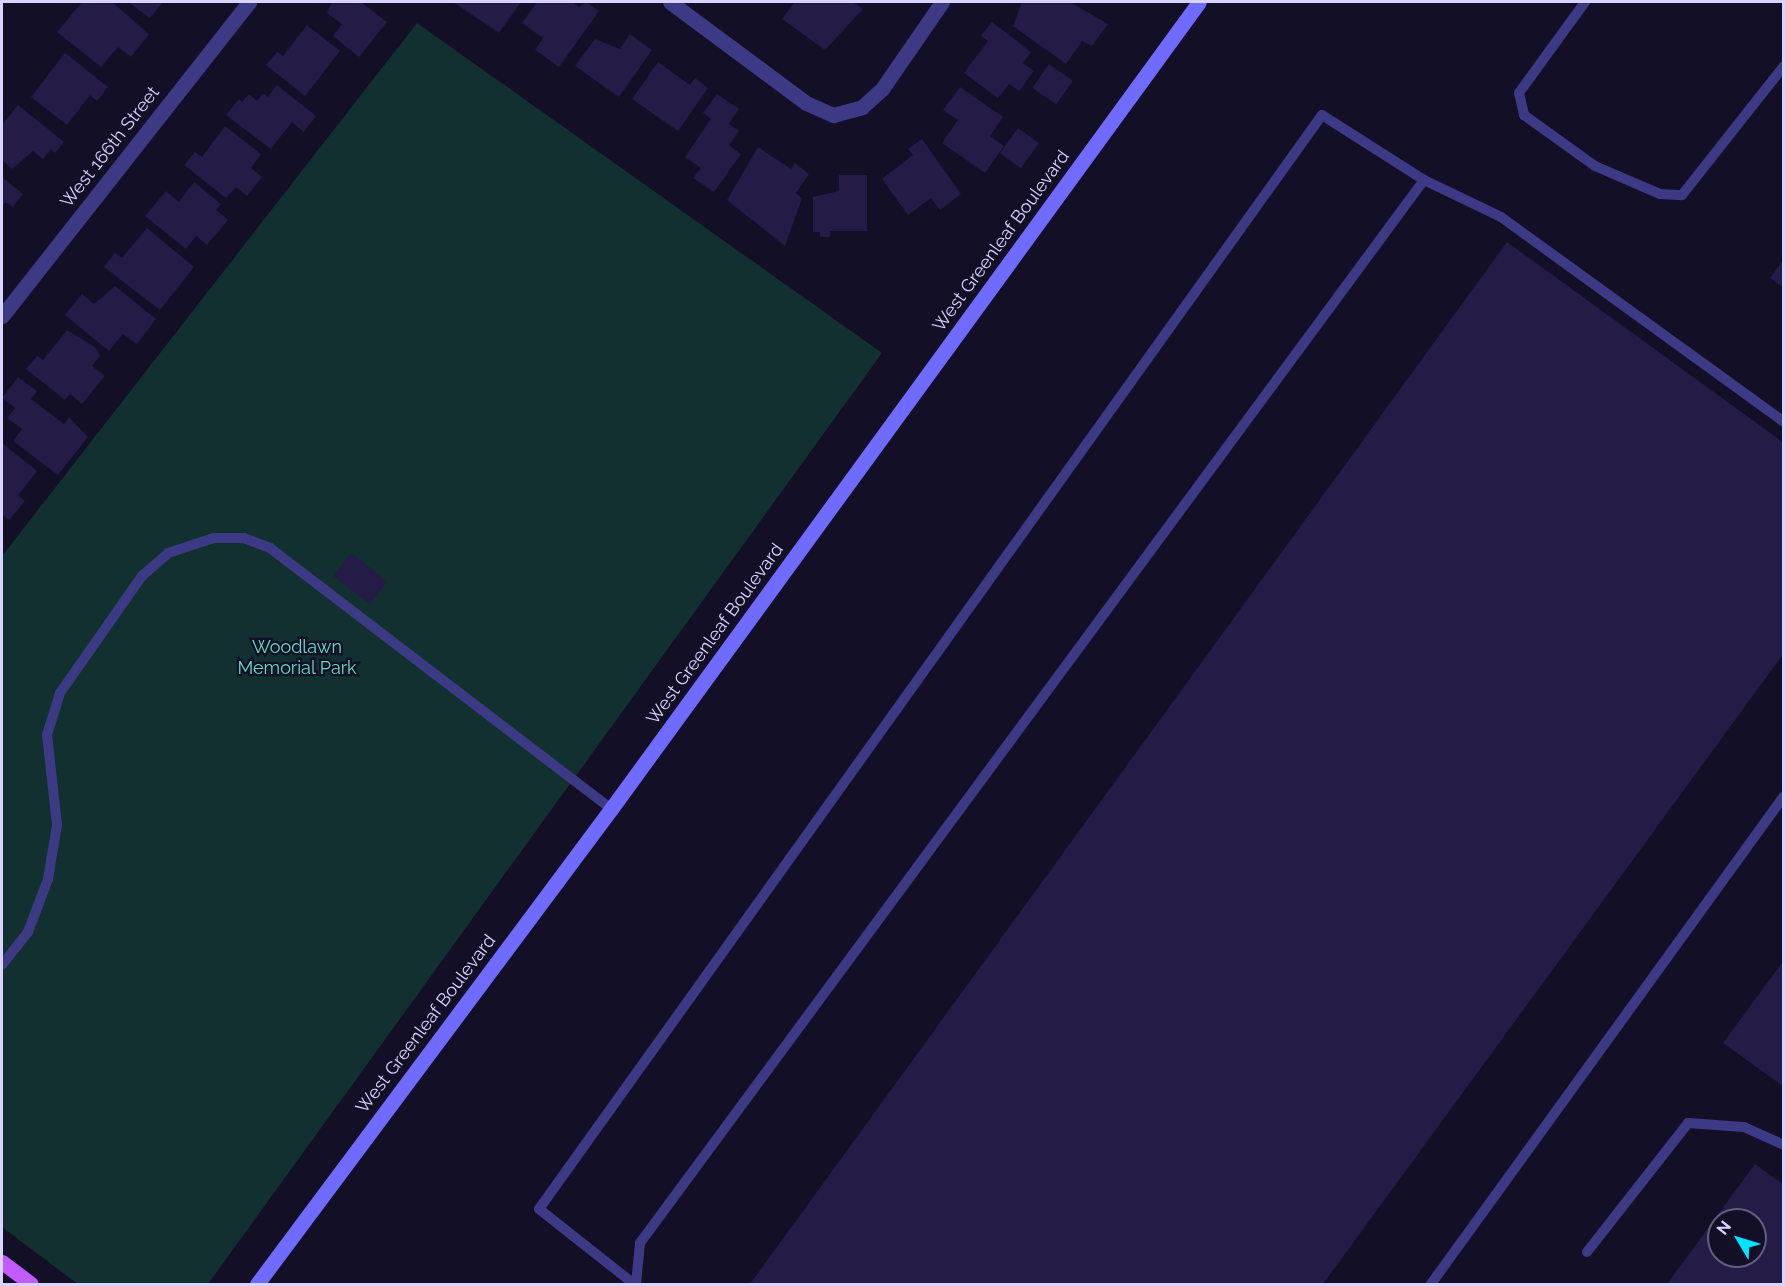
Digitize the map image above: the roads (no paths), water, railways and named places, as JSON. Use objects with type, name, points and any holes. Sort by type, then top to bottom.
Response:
[{"type":"main road","points":[[2,1262],[30,1284]]},
{"type":"street","name":"West 166th Street","points":[[2,316],[249,2]]},
{"type":"street","points":[[670,2],[806,103],[833,115],[862,107],[882,89],[942,2]]},
{"type":"street","name":"West Greenleaf Boulevard","points":[[257,1284],[611,809],[1199,2]]},
{"type":"lane","points":[[1585,2],[1519,93],[1524,115],[1595,166],[1660,194],[1682,195],[1784,66]]},
{"type":"lane","points":[[635,1284],[539,1209],[1322,115],[1424,180],[1501,217],[1784,422]]},
{"type":"lane","points":[[635,1284],[640,1243],[1424,180]]},
{"type":"lane","points":[[2,964],[28,932],[48,879],[57,825],[47,735],[60,693],[142,576],[168,553],[214,538],[244,538],[270,548],[611,809]]},
{"type":"lane","points":[[1431,1284],[1784,796]]},
{"type":"lane","points":[[1587,1252],[1688,1123],[1744,1127],[1784,1145]]},
{"type":"park label","name":"Woodlawn Memorial Park","points":[[297,658]]}]
